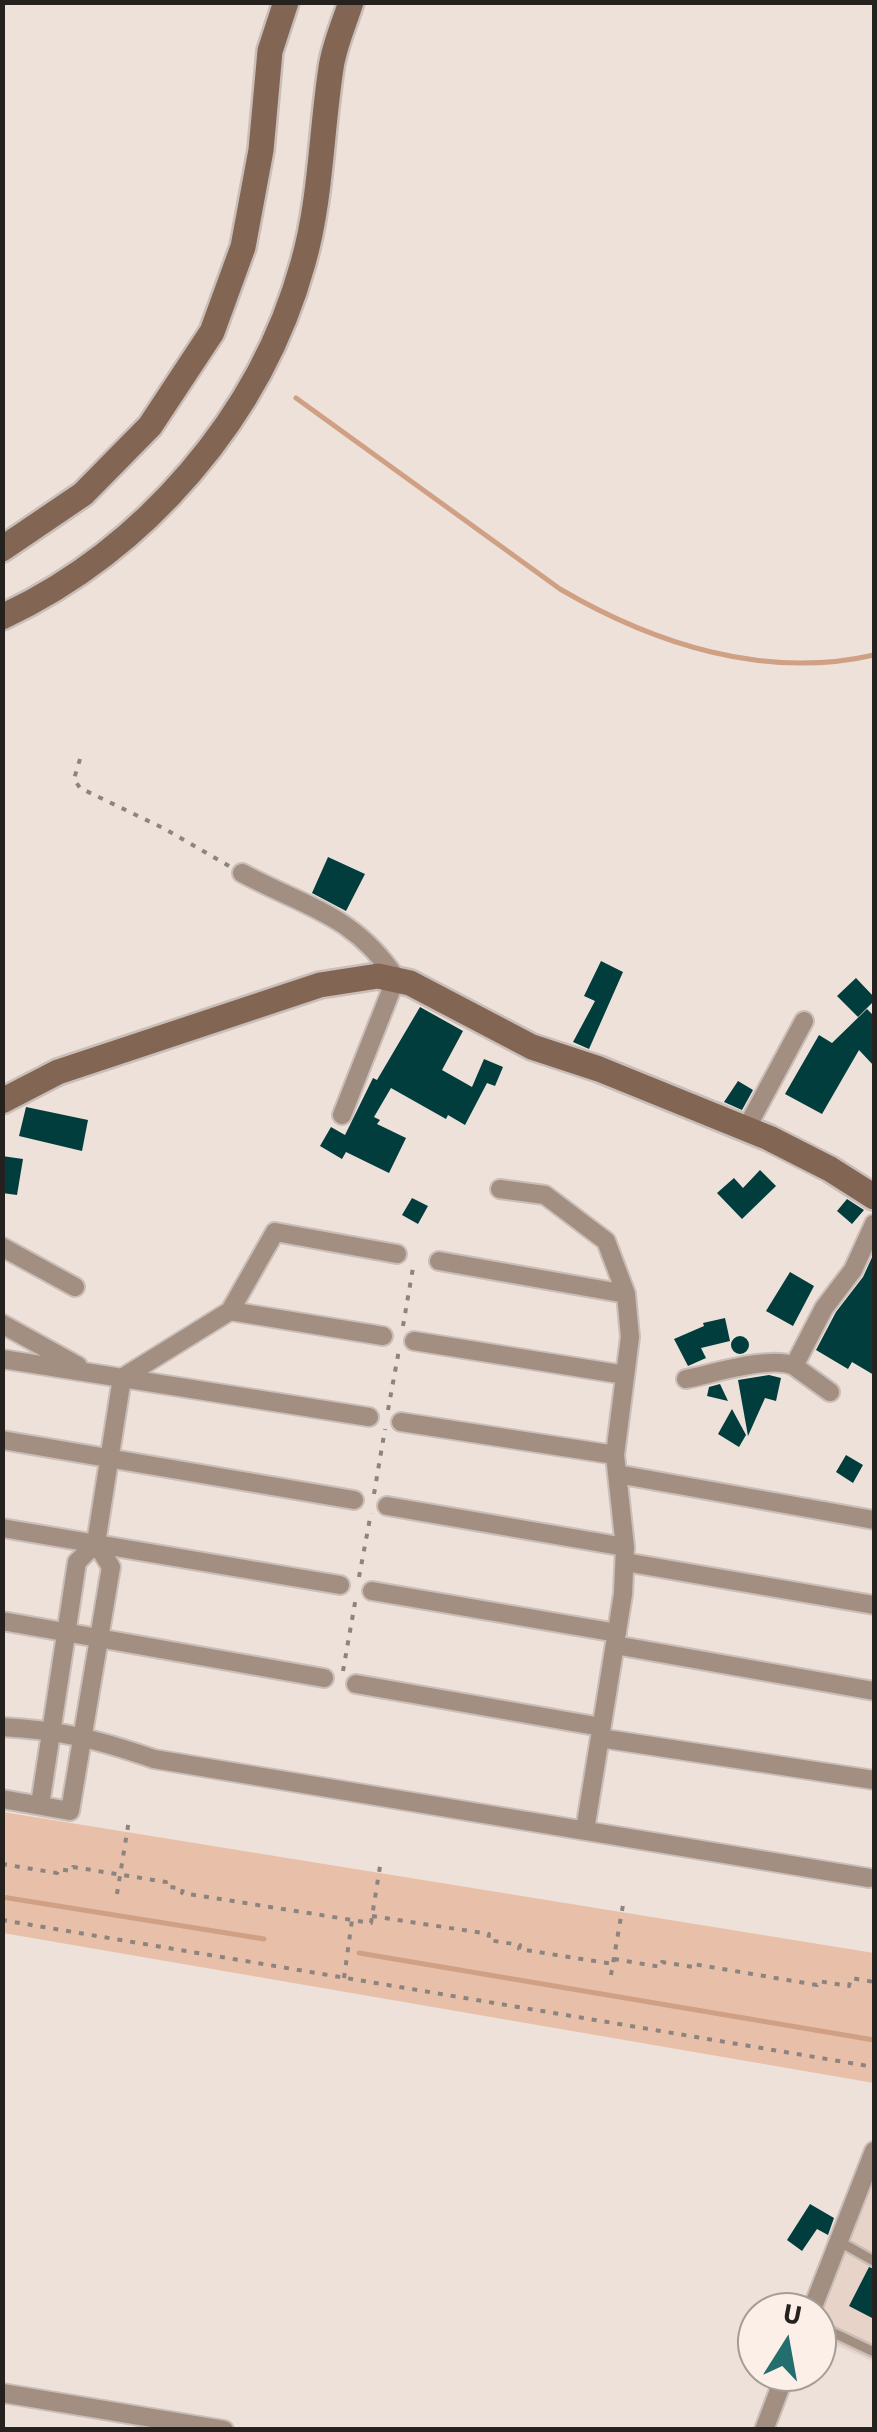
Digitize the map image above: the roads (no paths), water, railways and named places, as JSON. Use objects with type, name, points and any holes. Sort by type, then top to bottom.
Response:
[{"type":"main road","points":[[2,549],[83,494],[150,426],[212,332],[243,247],[261,150],[270,52],[286,2]]},
{"type":"main road","points":[[2,617],[40,600],[123,542],[199,465],[268,360],[303,263],[322,158],[332,64],[351,2]]},
{"type":"main road","points":[[2,1101],[58,1072],[320,985],[378,976],[396,978],[532,1047],[599,1069],[746,1129],[830,1169],[874,1197]]},
{"type":"street","points":[[242,873],[352,927],[377,951],[396,978],[342,1115]]},
{"type":"street","points":[[746,1129],[804,1021]]},
{"type":"street","points":[[500,1189],[544,1196],[606,1241],[626,1294],[630,1337],[616,1465],[625,1554],[616,1639],[585,1830]]},
{"type":"street","points":[[794,1366],[824,1308],[853,1270],[874,1224]]},
{"type":"street","points":[[40,1806],[78,1562],[96,1543],[122,1378],[230,1311],[275,1232],[397,1254]]},
{"type":"street","points":[[2,1247],[74,1288]]},
{"type":"street","points":[[439,1261],[626,1294]]},
{"type":"street","points":[[230,1311],[383,1336]]},
{"type":"street","points":[[2,1324],[92,1373]]},
{"type":"street","points":[[414,1340],[626,1374]]},
{"type":"street","points":[[2,1359],[369,1417]]},
{"type":"street","points":[[686,1379],[786,1362],[830,1392]]},
{"type":"street","points":[[401,1422],[874,1520]]},
{"type":"street","points":[[2,1440],[354,1500]]},
{"type":"street","points":[[387,1506],[874,1605]]},
{"type":"street","points":[[2,1528],[340,1586]]},
{"type":"street","points":[[2,1799],[70,1811],[111,1567],[96,1543]]},
{"type":"street","points":[[372,1591],[874,1691]]},
{"type":"street","points":[[2,1622],[874,1780]]},
{"type":"street","points":[[2,1727],[52,1729],[154,1758],[870,1878]]},
{"type":"street","points":[[819,2292],[874,2150]]},
{"type":"street","points":[[764,2430],[778,2392]]},
{"type":"street","points":[[2,2393],[224,2430]]},
{"type":"lane","points":[[840,2242],[874,2261]]},
{"type":"lane","points":[[837,2334],[874,2352]]},
{"type":"waterway","points":[[296,398],[560,589],[633,626],[672,641],[752,660],[833,662],[874,655]]},
{"type":"waterway","points":[[2,1897],[264,1939]]},
{"type":"waterway","points":[[359,1953],[874,2040]]}]
